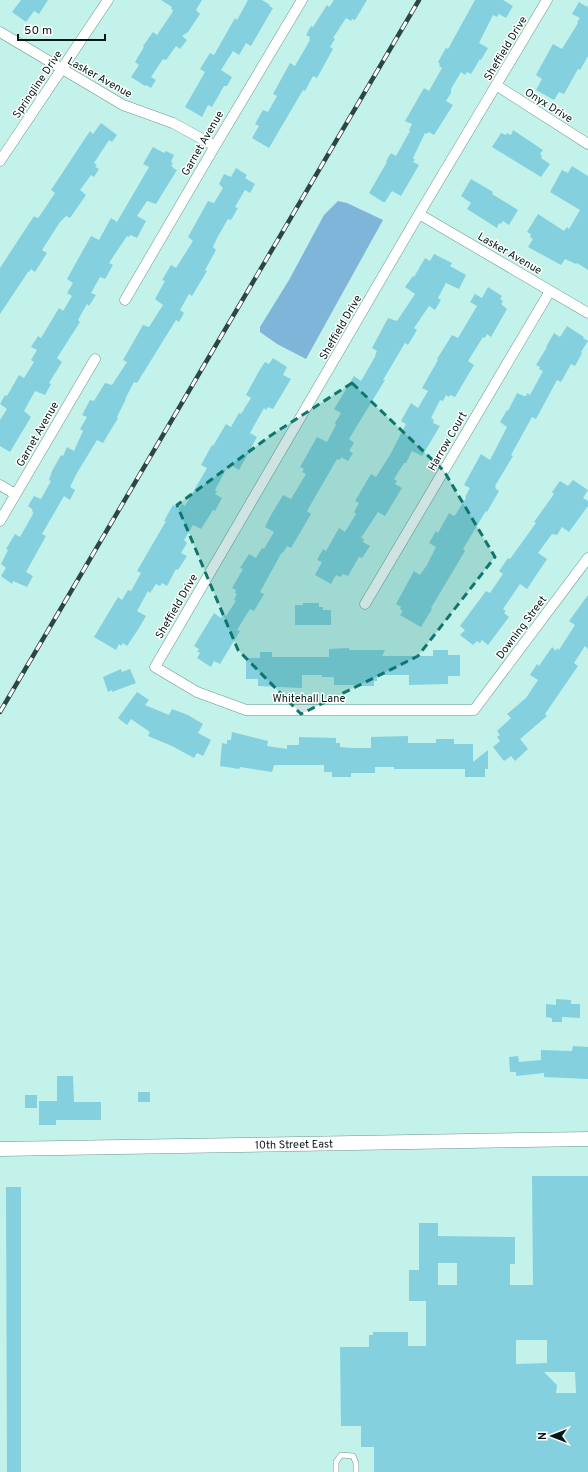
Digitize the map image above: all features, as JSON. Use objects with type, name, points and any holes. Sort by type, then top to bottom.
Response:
[{"type":"main road","name":"10th Street East","points":[[0,1149],[588,1139]]},
{"type":"street","name":"Springline Drive","points":[[0,161],[108,0]]},
{"type":"street","name":"Garnet Avenue","points":[[126,300],[214,146],[302,0]]},
{"type":"street","name":"Sheffield Drive","points":[[155,667],[419,214],[548,0]]},
{"type":"street","name":"Lasker Avenue","points":[[0,32],[123,105],[173,123],[214,146]]},
{"type":"street","name":"Onyx Drive","points":[[496,86],[588,144]]},
{"type":"street","name":"Lasker Avenue","points":[[419,214],[588,313]]},
{"type":"street","name":"Harrow Court","points":[[366,604],[550,291]]},
{"type":"street","name":"Garnet Avenue","points":[[0,521],[94,359]]},
{"type":"street","points":[[0,485],[15,494]]},
{"type":"street","name":"Downing Street","points":[[474,710],[588,558]]},
{"type":"street","name":"Whitehall Lane","points":[[155,667],[197,692],[246,710],[474,710]]},
{"type":"lane","points":[[336,1472],[336,1462],[340,1455],[353,1456],[356,1463],[356,1472]]},
{"type":"highlighted area","points":[[352,383],[444,471],[495,557],[418,656],[301,714],[238,650],[177,505],[270,436]]},
{"type":"water","points":[[338,201],[347,203],[383,220],[306,359],[277,344],[260,332],[260,327],[289,280],[324,215]]},
{"type":"building","points":[[21,0],[48,0],[39,14],[34,11],[26,22],[12,12]]},
{"type":"building","points":[[161,0],[202,0],[196,10],[200,14],[188,32],[182,36],[187,40],[180,49],[176,46],[166,60],[163,59],[151,77],[156,80],[151,88],[131,77],[139,65],[135,62],[144,47],[143,46],[153,32],[157,35],[172,13],[172,7]]},
{"type":"building","points":[[248,0],[262,0],[273,8],[251,46],[246,43],[239,55],[233,51],[221,70],[232,77],[227,86],[224,86],[212,107],[208,105],[202,117],[185,107],[205,72],[200,69],[210,53],[214,55],[235,18],[237,20]]},
{"type":"building","points":[[334,0],[367,0],[355,20],[352,19],[351,21],[346,18],[333,38],[335,39],[330,47],[333,49],[317,78],[313,76],[305,91],[303,90],[269,148],[252,138],[259,126],[255,124],[263,110],[268,112],[277,96],[273,94],[290,63],[295,66],[310,40],[310,37],[306,35],[311,26],[313,27],[327,5],[329,7]]},
{"type":"building","points":[[475,0],[503,0],[513,6],[506,18],[499,14],[497,17],[493,15],[479,43],[488,48],[471,74],[467,72],[465,75],[461,72],[446,101],[453,105],[434,135],[429,132],[427,134],[425,133],[413,158],[415,160],[413,162],[419,165],[401,196],[392,191],[385,202],[383,202],[369,193],[391,153],[396,156],[410,131],[409,130],[412,124],[405,121],[424,88],[429,91],[442,68],[439,66],[440,64],[438,62],[446,48],[448,49]]},
{"type":"building","points":[[579,2],[587,7],[588,5],[588,56],[580,70],[578,69],[564,94],[559,92],[554,100],[536,90],[542,79],[536,75],[553,44],[562,49],[578,23],[577,22],[580,18],[572,14]]},
{"type":"building","points":[[101,123],[117,135],[112,142],[109,140],[94,163],[97,165],[95,167],[99,169],[94,177],[91,175],[80,190],[86,195],[70,218],[66,216],[60,222],[42,250],[47,253],[35,272],[31,269],[28,272],[0,314],[0,268],[34,216],[37,218],[39,217],[55,193],[51,190],[90,131],[93,134]]},
{"type":"building","points":[[513,130],[543,150],[540,154],[542,156],[541,158],[550,164],[541,177],[492,147],[501,133],[511,135]]},
{"type":"building","points":[[153,147],[164,153],[166,151],[174,155],[171,166],[177,170],[156,204],[147,201],[137,216],[146,221],[137,238],[130,235],[129,237],[127,236],[109,263],[113,265],[105,279],[100,277],[91,293],[96,295],[89,306],[87,304],[78,320],[80,322],[57,358],[62,362],[49,383],[51,384],[45,395],[35,391],[24,411],[31,417],[10,452],[0,446],[0,420],[7,409],[0,404],[5,395],[7,396],[19,375],[24,378],[34,362],[31,360],[37,350],[31,347],[38,336],[41,338],[59,308],[63,311],[72,296],[67,293],[73,283],[67,279],[91,236],[99,240],[111,218],[117,222],[149,167],[143,164]]},
{"type":"building","points":[[572,166],[588,176],[588,270],[577,263],[576,264],[565,259],[561,265],[528,247],[533,239],[530,237],[531,234],[527,232],[538,214],[564,231],[567,227],[569,229],[580,210],[550,192],[562,170],[568,173]]},
{"type":"building","points":[[236,168],[247,175],[245,178],[255,184],[250,193],[245,190],[235,207],[238,208],[231,220],[228,219],[217,238],[213,247],[216,250],[205,270],[207,271],[192,296],[189,294],[180,310],[184,313],[179,322],[176,320],[137,383],[134,382],[117,417],[118,418],[103,443],[97,440],[77,473],[70,487],[75,490],[70,500],[64,496],[42,534],[46,536],[26,572],[33,576],[27,587],[13,581],[12,584],[1,576],[6,568],[1,564],[8,550],[6,549],[15,534],[20,537],[33,514],[32,509],[28,506],[34,496],[41,499],[51,481],[49,480],[52,471],[61,455],[63,456],[67,447],[74,451],[83,431],[80,429],[87,417],[82,415],[90,400],[94,401],[105,383],[112,385],[127,362],[123,360],[143,325],[149,327],[163,305],[155,299],[165,281],[162,280],[171,265],[176,268],[193,241],[188,237],[208,201],[214,203],[223,188],[219,184],[224,174],[231,177]]},
{"type":"building","points":[[471,179],[493,192],[492,194],[518,210],[509,225],[503,221],[501,224],[499,223],[497,228],[467,209],[471,203],[461,196]]},
{"type":"building","points":[[434,254],[452,263],[450,266],[466,275],[459,289],[446,283],[438,298],[441,300],[435,310],[429,306],[414,328],[417,330],[408,345],[405,343],[383,380],[385,380],[349,439],[354,443],[349,451],[353,453],[348,461],[341,457],[340,460],[337,459],[307,511],[311,514],[291,548],[287,546],[283,553],[282,552],[260,592],[264,594],[254,611],[250,609],[237,630],[240,631],[220,664],[214,661],[211,667],[197,658],[200,653],[197,651],[199,649],[194,646],[214,613],[221,618],[223,614],[226,616],[236,601],[234,600],[237,594],[235,593],[236,590],[232,588],[243,569],[240,568],[249,554],[256,558],[262,548],[264,549],[274,532],[265,527],[271,515],[283,495],[291,499],[306,474],[302,472],[304,469],[300,467],[317,437],[327,442],[341,413],[334,409],[354,376],[361,381],[376,355],[377,351],[372,348],[388,318],[397,321],[415,294],[405,287],[413,276],[414,277],[425,258],[430,261]]},
{"type":"building","points":[[488,287],[502,296],[500,299],[503,301],[501,304],[507,309],[491,337],[487,334],[485,338],[483,337],[468,361],[474,365],[455,397],[450,395],[449,397],[446,395],[443,401],[440,400],[431,418],[434,420],[433,423],[440,426],[422,456],[412,451],[406,463],[404,463],[394,479],[397,481],[395,484],[402,488],[385,516],[378,512],[361,538],[364,539],[363,542],[370,546],[362,558],[359,557],[348,576],[343,574],[341,577],[336,575],[331,584],[315,575],[322,562],[317,560],[323,549],[326,551],[339,528],[345,532],[356,514],[354,512],[359,503],[355,501],[371,474],[376,477],[390,455],[406,424],[401,421],[411,403],[418,408],[428,391],[422,388],[438,360],[437,359],[452,335],[458,338],[477,306],[470,302],[475,294],[482,298]]},
{"type":"building","points":[[567,326],[588,341],[575,366],[571,364],[561,382],[557,380],[536,419],[532,417],[511,455],[513,456],[495,486],[495,488],[499,491],[463,549],[465,551],[421,627],[400,615],[403,611],[400,609],[401,607],[396,604],[414,571],[420,575],[427,565],[436,547],[429,543],[436,531],[438,533],[449,513],[454,516],[456,514],[466,498],[465,497],[470,488],[464,485],[481,454],[490,460],[507,427],[500,422],[507,410],[508,411],[517,393],[524,396],[526,396],[527,393],[530,395],[543,371],[536,365],[554,333],[560,337]]},
{"type":"building","points":[[273,358],[287,367],[283,375],[291,379],[273,409],[268,407],[266,410],[264,408],[250,433],[257,437],[239,470],[229,464],[215,490],[217,492],[215,494],[222,498],[215,511],[213,510],[201,529],[193,525],[184,540],[187,543],[181,553],[187,556],[178,570],[176,569],[167,586],[162,583],[160,586],[156,584],[150,593],[148,591],[137,611],[146,616],[127,646],[123,643],[121,646],[119,644],[116,650],[94,637],[118,597],[122,600],[128,590],[131,591],[141,573],[137,571],[166,521],[164,521],[173,505],[179,508],[182,504],[185,506],[207,468],[201,465],[212,445],[213,446],[226,424],[231,427],[239,413],[241,414],[251,398],[246,395],[259,371],[265,362],[269,364]]},
{"type":"building","points":[[573,480],[588,490],[583,498],[588,501],[588,506],[569,532],[562,527],[557,535],[552,534],[538,553],[547,559],[527,589],[520,584],[503,609],[506,611],[504,613],[509,617],[488,645],[482,640],[480,643],[477,641],[473,645],[460,635],[465,630],[460,626],[486,591],[490,593],[503,574],[499,571],[508,558],[510,559],[536,523],[534,522],[554,494],[552,492],[560,481],[568,486]]},
{"type":"building","points":[[588,595],[588,649],[585,646],[574,663],[578,666],[545,714],[547,716],[520,739],[528,749],[515,761],[511,756],[504,761],[493,747],[500,741],[497,737],[500,735],[497,731],[511,718],[507,714],[526,698],[538,680],[530,675],[537,664],[539,666],[552,647],[556,651],[557,648],[559,650],[575,625],[569,621]]},
{"type":"building","points":[[303,603],[319,603],[319,607],[323,607],[323,610],[331,610],[331,625],[295,625],[295,605],[303,605]]},
{"type":"building","points":[[349,648],[349,650],[385,650],[382,656],[433,656],[433,650],[448,650],[448,655],[460,655],[460,676],[448,676],[448,684],[409,685],[409,675],[377,675],[377,681],[374,681],[374,686],[360,686],[334,685],[334,677],[322,677],[322,675],[302,675],[302,688],[258,686],[258,679],[246,679],[246,658],[260,658],[260,652],[272,652],[272,657],[329,657],[329,649]]},
{"type":"building","points":[[121,669],[122,672],[130,669],[136,683],[112,692],[112,690],[108,692],[103,677]]},
{"type":"building","points":[[137,692],[149,700],[145,705],[169,715],[172,709],[188,715],[203,724],[198,733],[211,740],[203,756],[197,753],[194,758],[172,746],[148,736],[150,732],[131,719],[127,725],[118,718]]},
{"type":"building","points":[[232,732],[268,741],[267,746],[287,749],[287,745],[299,745],[299,737],[336,738],[336,743],[340,743],[340,747],[351,748],[371,748],[371,737],[408,736],[408,743],[436,743],[436,739],[454,739],[454,744],[473,744],[473,762],[488,750],[488,769],[485,769],[485,777],[465,777],[465,769],[394,769],[394,767],[375,767],[375,773],[351,773],[351,777],[332,777],[332,772],[324,772],[324,765],[274,765],[272,772],[240,767],[239,769],[220,766],[222,743],[227,744],[227,740],[231,740]]},
{"type":"building","points":[[556,999],[571,1000],[571,1004],[580,1004],[580,1018],[562,1017],[562,1022],[552,1022],[552,1018],[546,1017],[546,1004],[556,1005]]},
{"type":"building","points":[[573,1046],[588,1047],[588,1079],[544,1077],[544,1073],[516,1076],[516,1072],[510,1072],[509,1057],[518,1056],[519,1062],[541,1060],[541,1050],[572,1051]]},
{"type":"building","points":[[57,1076],[73,1076],[74,1102],[101,1102],[101,1120],[56,1120],[56,1125],[39,1125],[39,1101],[57,1101]]},
{"type":"building","points":[[138,1092],[150,1092],[150,1102],[138,1102]]},
{"type":"building","points":[[25,1095],[37,1095],[37,1108],[25,1108]]},
{"type":"building","points":[[532,1176],[588,1176],[588,1472],[374,1472],[374,1447],[361,1447],[361,1426],[341,1426],[340,1347],[369,1347],[369,1335],[373,1335],[373,1332],[408,1332],[408,1346],[426,1346],[426,1301],[409,1301],[409,1270],[419,1270],[419,1223],[438,1223],[438,1236],[515,1237],[515,1264],[510,1264],[510,1285],[533,1285]],"holes":[[[438,1263],[457,1263],[457,1285],[438,1285]],[[516,1340],[547,1340],[547,1363],[516,1364]],[[544,1372],[575,1372],[576,1393],[556,1393],[557,1385]]]},
{"type":"building","points":[[6,1187],[21,1187],[21,1472],[7,1472]]},
{"type":"railway","points":[[0,712],[419,0]]}]
